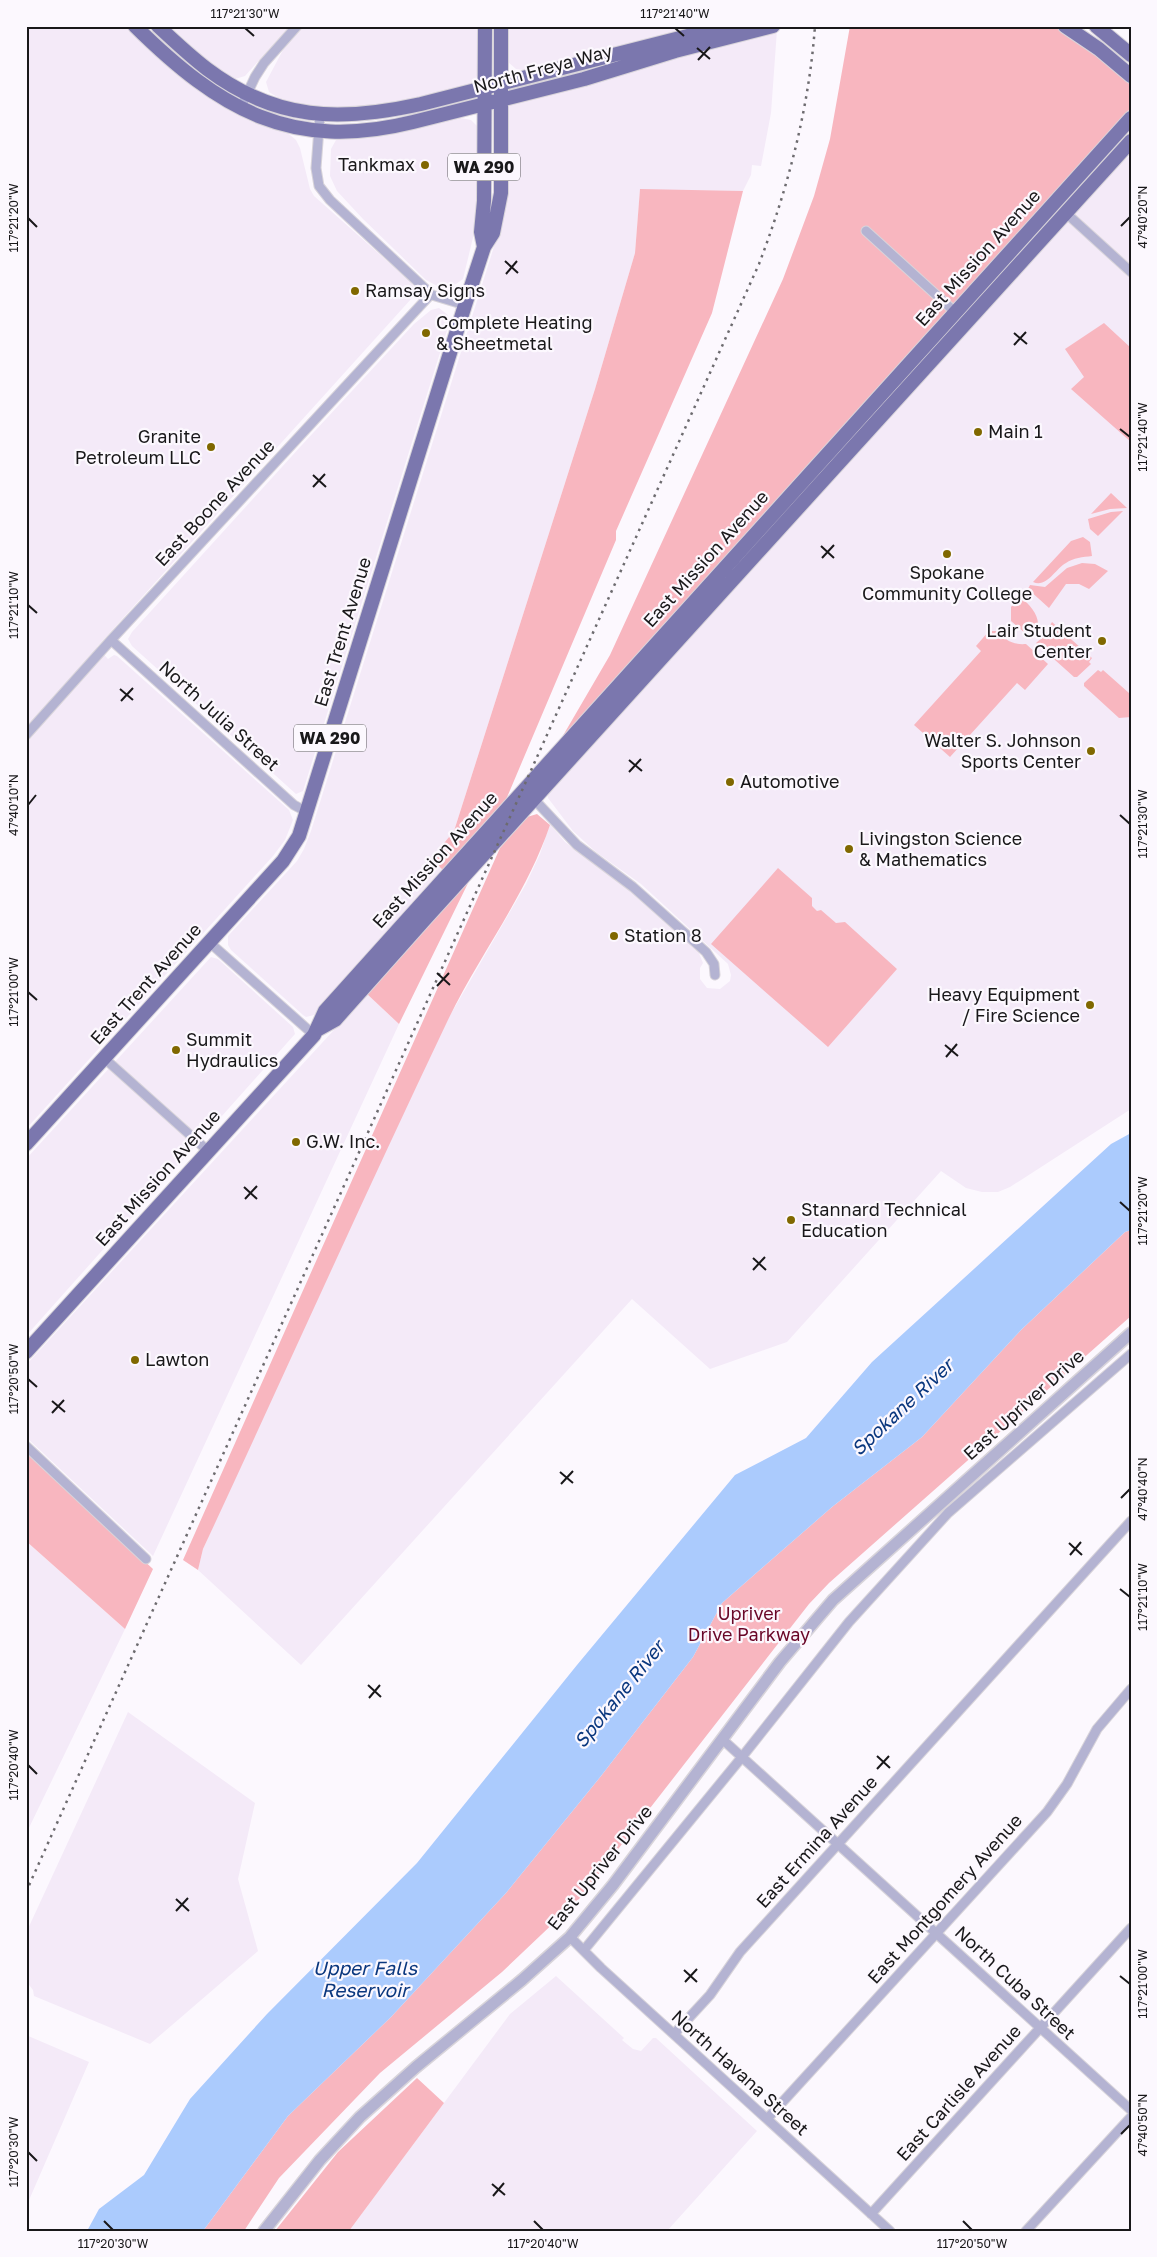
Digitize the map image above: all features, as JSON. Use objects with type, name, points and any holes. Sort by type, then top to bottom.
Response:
[{"type":"main road","name":"North Freya Way","points":[[135,26],[190,77],[240,109],[281,124],[319,130],[351,132],[385,128],[584,79],[728,26]]},
{"type":"main road","name":"North Freya Way","points":[[158,26],[207,69],[247,93],[280,107],[320,115],[376,113],[644,47],[674,46],[774,26]]},
{"type":"main road","name":"East Trent Avenue","points":[[484,247],[481,232],[484,201],[485,26]]},
{"type":"main road","name":"East Trent Avenue","points":[[26,1144],[290,852],[299,836],[465,305],[484,247],[493,233],[500,193],[500,26]]},
{"type":"main road","points":[[1065,26],[1131,76]]},
{"type":"main road","points":[[1096,26],[1131,55]]},
{"type":"main road","points":[[584,79],[584,74],[590,70],[621,60],[644,47]]},
{"type":"main road","name":"East Mission Avenue","points":[[316,1032],[325,1011],[524,788],[1131,118]]},
{"type":"main road","name":"East Mission Avenue","points":[[26,1352],[316,1032],[335,1020],[1131,141]]},
{"type":"street","points":[[240,109],[264,63],[297,26]]},
{"type":"street","points":[[320,115],[316,168],[319,186],[345,216],[431,294],[440,299],[465,305]]},
{"type":"street","points":[[1066,213],[1131,272]]},
{"type":"street","points":[[866,231],[955,312]]},
{"type":"street","name":"East Boone Avenue","points":[[26,735],[111,640],[431,294]]},
{"type":"street","name":"North Julia Street","points":[[111,640],[294,805],[307,812]]},
{"type":"street","points":[[524,788],[577,845],[633,887],[706,952],[714,964],[715,975]]},
{"type":"street","points":[[209,942],[316,1032]]},
{"type":"street","points":[[104,1058],[208,1152]]},
{"type":"street","name":"East Upriver Drive","points":[[264,2231],[320,2160],[360,2117],[416,2067],[522,1980],[570,1937],[614,1885],[780,1662],[833,1600],[1131,1332]]},
{"type":"street","name":"East Upriver Drive","points":[[584,1950],[742,1757],[849,1622],[948,1513],[1131,1354]]},
{"type":"street","points":[[26,1446],[146,1558]]},
{"type":"street","points":[[940,1503],[948,1513]]},
{"type":"street","name":"East Ermina Avenue","points":[[674,2034],[710,1995],[740,1952],[837,1843],[1131,1521]]},
{"type":"street","name":"East Montgomery Avenue","points":[[767,2120],[1047,1812],[1067,1784],[1097,1729],[1131,1689]]},
{"type":"street","name":"North Cuba Street","points":[[722,1739],[1131,2110]]},
{"type":"street","name":"East Carlisle Avenue","points":[[871,2214],[1131,1928]]},
{"type":"street","name":"North Havana Street","points":[[570,1937],[601,1968],[890,2231]]},
{"type":"street","points":[[1026,2231],[1131,2117]]},
{"type":"shaded area","points":[[26,26],[129,26],[184,78],[213,100],[245,116],[283,129],[296,140],[300,148],[310,189],[314,196],[412,283],[415,293],[97,647],[108,659],[114,655],[117,656],[289,810],[293,820],[285,840],[273,856],[26,1129]]},
{"type":"shaded area","points":[[170,26],[290,26],[245,76],[235,79],[211,64]]},
{"type":"shaded area","points":[[304,26],[480,26],[479,73],[471,84],[383,106],[362,109],[306,107],[282,100],[269,92],[266,82],[284,48]]},
{"type":"shaded area","points":[[506,26],[702,26],[523,70],[516,69],[508,62]]},
{"type":"shaded area","points":[[777,30],[771,113],[761,166],[752,165],[751,175],[743,191],[640,190],[635,253],[595,389],[454,831],[432,859],[443,870],[314,1015],[306,1017],[231,950],[228,945],[228,936],[297,861],[311,831],[497,237],[506,112],[509,105],[515,101]]},
{"type":"shaded area","points":[[456,117],[471,120],[478,127],[477,221],[463,279],[456,284],[441,288],[426,280],[337,191],[330,176],[331,149],[336,140],[342,137]]},
{"type":"shaded area","name":"Spokane Community College","points":[[1131,155],[1131,1109],[1010,1187],[998,1192],[982,1192],[966,1188],[941,1171],[787,1342],[710,1369],[632,1299],[301,1665],[198,1570],[203,1549],[302,1327],[448,1019],[526,884],[540,854],[550,824],[565,842],[631,892],[698,951],[703,963],[700,968],[700,979],[707,988],[720,989],[730,981],[731,975],[728,964],[641,884],[596,852],[573,831],[548,798],[547,792],[1115,167]]},
{"type":"shaded area","points":[[439,308],[448,315],[449,324],[303,791],[296,794],[132,646],[128,639],[132,632],[414,324],[431,310]]},
{"type":"shaded area","points":[[211,957],[218,959],[293,1027],[295,1034],[26,1336],[26,1159]]},
{"type":"shaded area","points":[[367,994],[399,1024],[153,1556],[26,1437],[26,1365]]},
{"type":"shaded area","points":[[26,1541],[125,1629],[26,1834]]},
{"type":"shaded area","points":[[128,1712],[255,1803],[238,1879],[258,1951],[150,2044],[34,1996],[33,1990],[26,1981],[26,1933]]},
{"type":"shaded area","points":[[556,1976],[624,2038],[622,2040],[633,2049],[641,2051],[653,2038],[656,2038],[757,2131],[667,2231],[349,2231],[510,2014]]},
{"type":"shaded area","points":[[26,2035],[89,2062],[26,2207]]},
{"type":"green space","points":[[850,26],[1054,26],[1092,49],[1131,82],[1131,108],[561,739],[610,655],[783,279],[814,196],[830,139]]},
{"type":"green space","points":[[640,189],[743,191],[712,313],[616,531],[616,540],[505,802],[443,870],[431,859],[454,831],[595,389],[635,253]]},
{"type":"green space","points":[[1104,323],[1131,348],[1131,442],[1071,389],[1084,377],[1065,349]]},
{"type":"green space","points":[[1111,493],[1127,508],[1110,509],[1091,514]]},
{"type":"green space","points":[[1123,511],[1098,536],[1090,529],[1088,519],[1111,512]]},
{"type":"green space","points":[[1083,537],[1090,542],[1092,556],[1072,560],[1062,566],[1047,580],[1038,583],[1033,582],[1071,541]]},
{"type":"green space","points":[[1082,563],[1095,564],[1108,571],[1089,589],[1079,584],[1066,584],[1049,608],[1028,589],[1030,585],[1045,587],[1067,568]]},
{"type":"green space","points":[[1020,596],[1033,610],[1038,621],[1036,633],[1032,639],[1011,621],[1011,607]]},
{"type":"green space","points":[[1052,622],[1092,658],[1089,662],[1091,664],[1077,677],[1074,677],[1036,643],[1044,636]]},
{"type":"green space","points":[[989,631],[997,631],[1013,643],[1026,644],[1048,664],[1025,690],[1017,683],[950,757],[914,725],[981,651],[976,646]]},
{"type":"green space","points":[[1098,670],[1101,672],[1103,670],[1129,693],[1131,692],[1131,717],[1119,718],[1084,686],[1084,683]]},
{"type":"green space","points":[[537,814],[550,825],[540,851],[515,901],[447,1022],[203,1549],[198,1570],[183,1560],[500,848],[527,817]]},
{"type":"green space","points":[[778,868],[812,898],[812,906],[817,911],[821,910],[836,923],[845,922],[897,969],[828,1047],[711,944]]},
{"type":"green space","points":[[471,877],[399,1024],[367,994]]},
{"type":"green space","name":"Upriver Drive Parkway","points":[[1131,1230],[1131,1316],[829,1583],[809,1604],[580,1898],[502,1972],[380,2073],[279,2178],[244,2231],[203,2231],[288,2116],[391,2017],[506,1893],[601,1776],[693,1657],[722,1603],[832,1507],[922,1437],[1021,1330],[1125,1232]]},
{"type":"green space","points":[[26,1452],[153,1569],[125,1629],[26,1541]]},
{"type":"green space","points":[[417,2078],[444,2103],[349,2231],[275,2231],[338,2152]]},
{"type":"water","name":"Upper Falls Reservoir","points":[[1131,1133],[1131,1230],[1125,1232],[1021,1330],[922,1437],[832,1507],[722,1603],[693,1657],[601,1776],[506,1893],[391,2017],[288,2116],[203,2231],[87,2231],[99,2209],[144,2175],[190,2099],[267,2014],[417,1863],[577,1665],[735,1475],[806,1438],[872,1362],[1111,1144]]},
{"type":"railway","points":[[26,1892],[759,264],[779,206],[796,147],[808,87],[815,26]]},
{"type":"place","name":"Tankmax","points":[[425,165]]},
{"type":"place","name":"Ramsay Signs","points":[[355,291]]},
{"type":"place","name":"Complete Heating & Sheetmetal","points":[[426,333]]},
{"type":"place","name":"Main 1","points":[[978,432]]},
{"type":"place","name":"Granite Petroleum LLC","points":[[211,447]]},
{"type":"place","name":"Spokane Community College","points":[[947,554]]},
{"type":"place","name":"Lair Student Center","points":[[1102,641]]},
{"type":"place","name":"Walter S. Johnson Sports Center","points":[[1091,751]]},
{"type":"place","name":"Automotive","points":[[730,782]]},
{"type":"place","name":"Livingston Science & Mathematics","points":[[849,849]]},
{"type":"place","name":"Station 8","points":[[614,936]]},
{"type":"place","name":"Heavy Equipment / Fire Science","points":[[1090,1005]]},
{"type":"place","name":"Summit Hydraulics","points":[[176,1050]]},
{"type":"place","name":"G.W. Inc.","points":[[296,1142]]},
{"type":"place","name":"Stannard Technical Education","points":[[791,1220]]},
{"type":"place","name":"Lawton","points":[[135,1360]]},
{"type":"water label","name":"Spokane River","points":[[902,1407]]},
{"type":"water label","name":"Spokane River","points":[[619,1694]]}]
